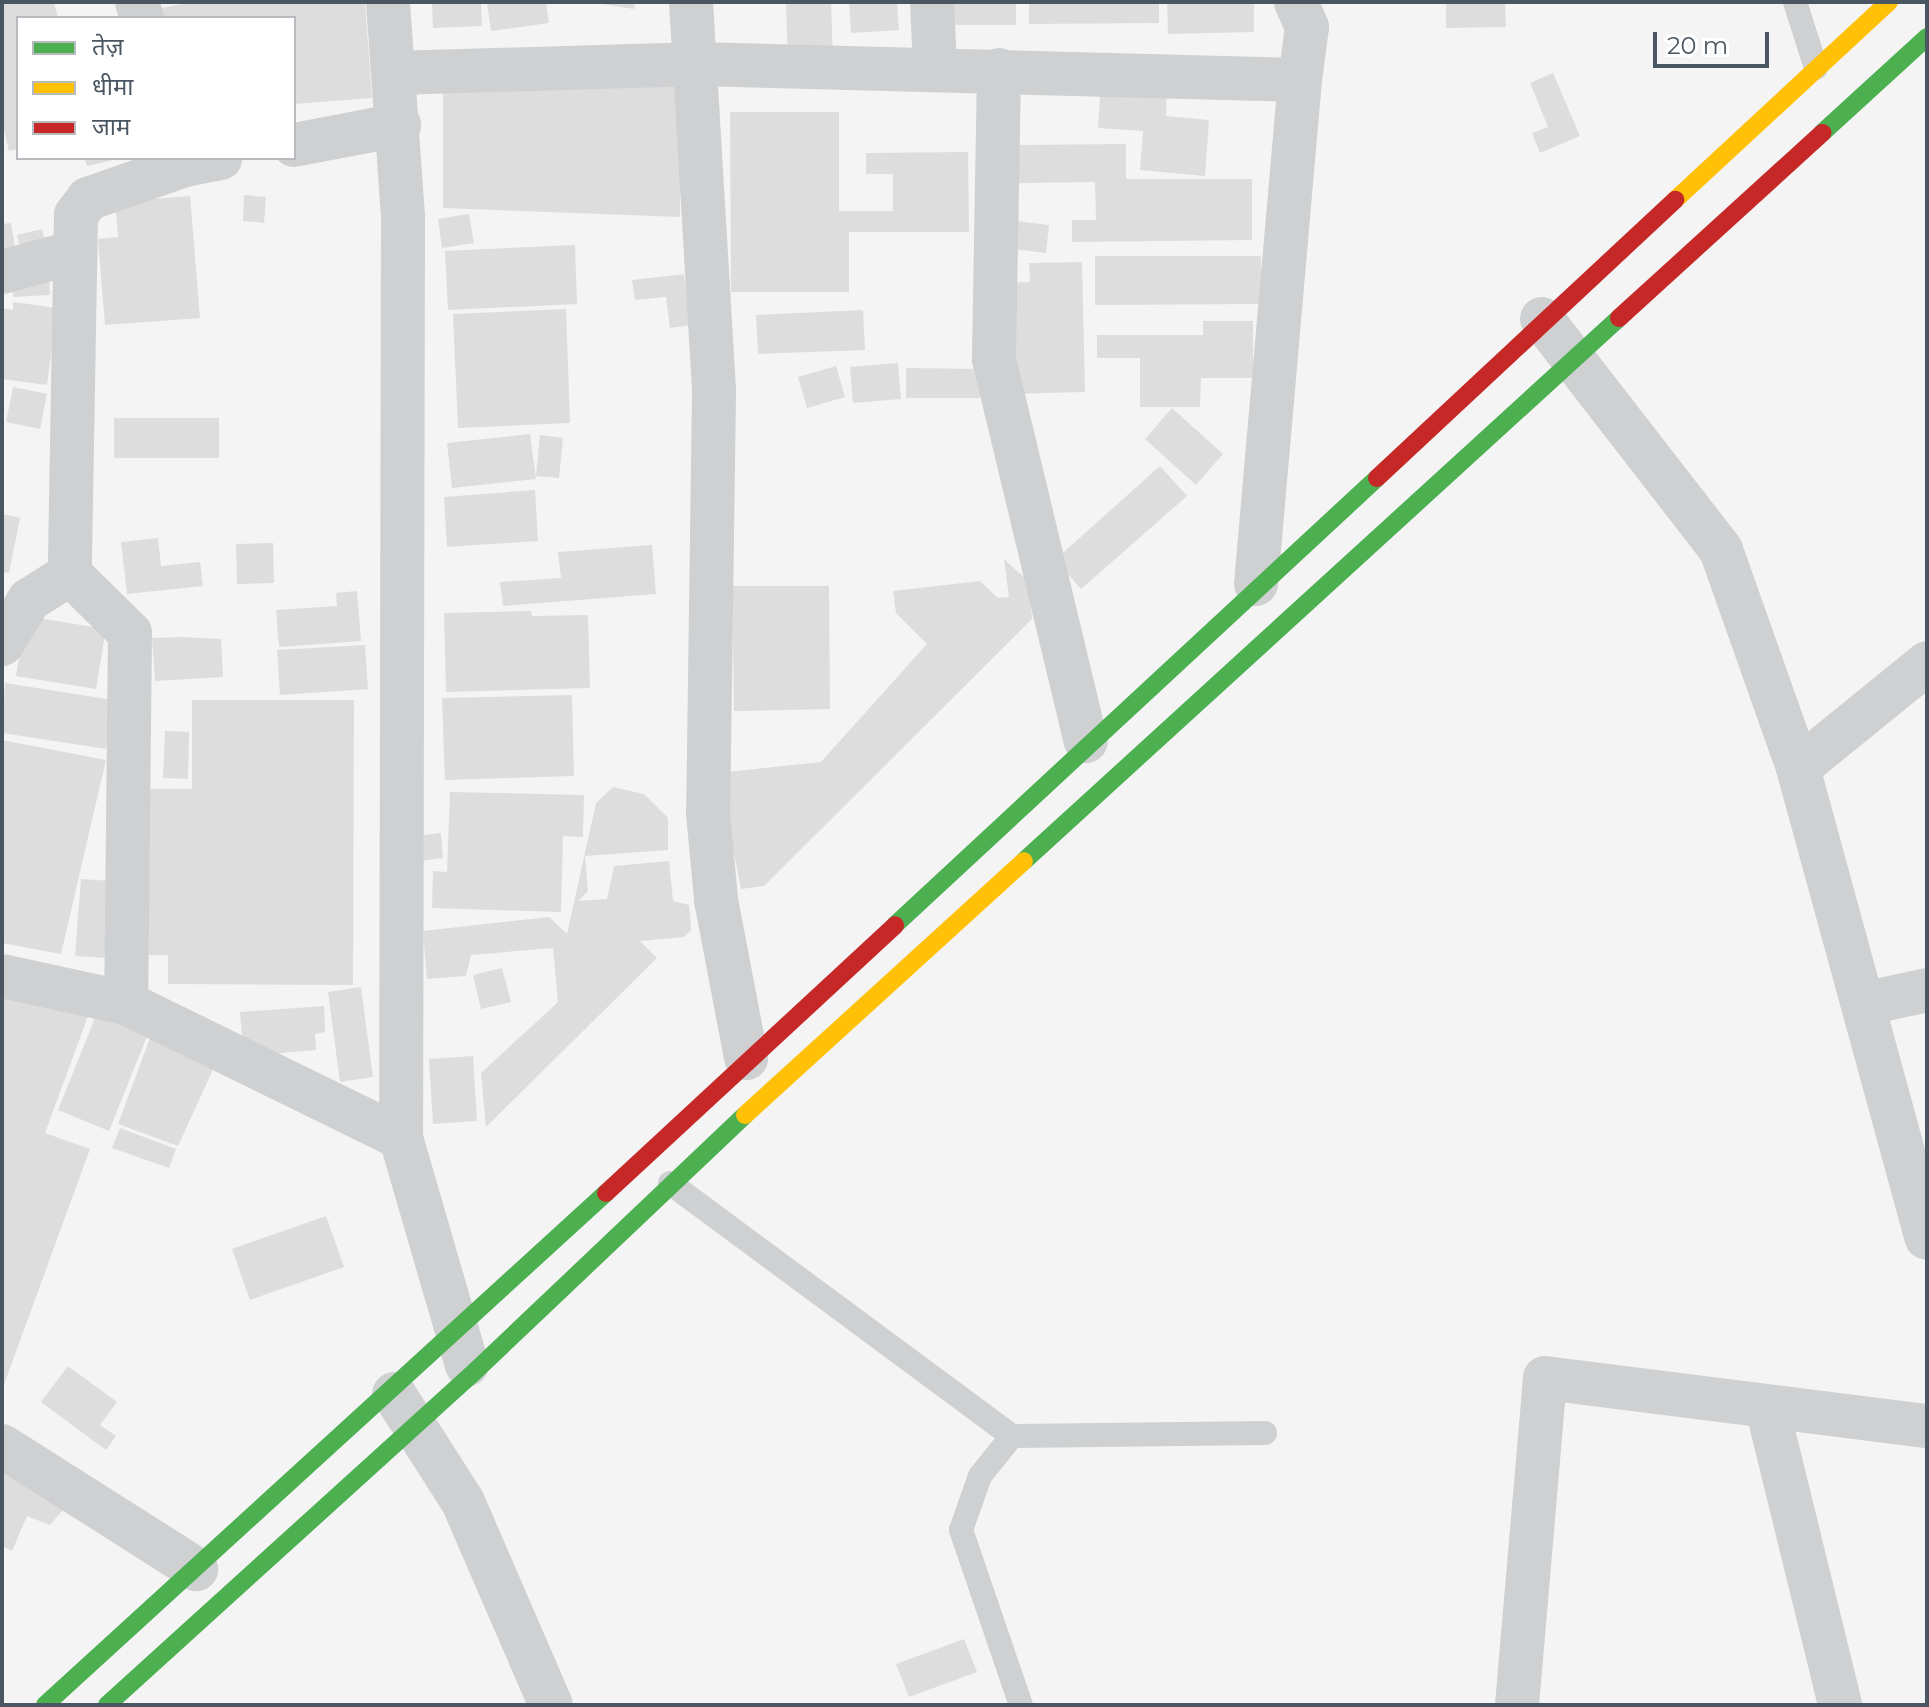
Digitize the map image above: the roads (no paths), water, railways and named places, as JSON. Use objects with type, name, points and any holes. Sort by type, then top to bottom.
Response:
[{"type":"main road","points":[[45,1705],[456,1332],[1086,741],[1889,2]]},
{"type":"main road","points":[[107,1705],[470,1376],[670,1183],[1927,37]]},
{"type":"street","points":[[388,2],[399,125],[401,1138],[470,1376]]},
{"type":"street","points":[[691,2],[714,393],[708,813],[716,900],[746,1058]]},
{"type":"street","points":[[932,2],[935,69]]},
{"type":"street","points":[[1256,584],[1307,27],[1296,2]]},
{"type":"street","points":[[395,73],[697,64],[1300,80]]},
{"type":"street","points":[[999,70],[994,359],[1086,741]]},
{"type":"street","points":[[296,145],[399,125]]},
{"type":"street","points":[[126,1003],[130,633],[70,574],[76,215],[88,199],[196,160]]},
{"type":"street","points":[[2,272],[75,252]]},
{"type":"street","points":[[1542,319],[1576,357],[1721,550],[1798,768],[1927,1238]]},
{"type":"street","points":[[2,644],[29,600],[70,574]]},
{"type":"street","points":[[1798,768],[1927,663]]},
{"type":"street","points":[[2,976],[126,1003],[401,1138]]},
{"type":"street","points":[[1863,1004],[1927,990]]},
{"type":"street","points":[[1517,1705],[1545,1378],[1927,1426]]},
{"type":"street","points":[[391,1389],[417,1423],[463,1502],[551,1705]]},
{"type":"street","points":[[1767,1407],[1840,1705]]},
{"type":"street","points":[[2,1446],[196,1569]]},
{"type":"lane","points":[[1795,2],[1816,68]]},
{"type":"lane","points":[[670,1183],[1012,1436],[1265,1433]]},
{"type":"lane","points":[[1012,1436],[980,1476],[961,1530],[1021,1705]]}]
